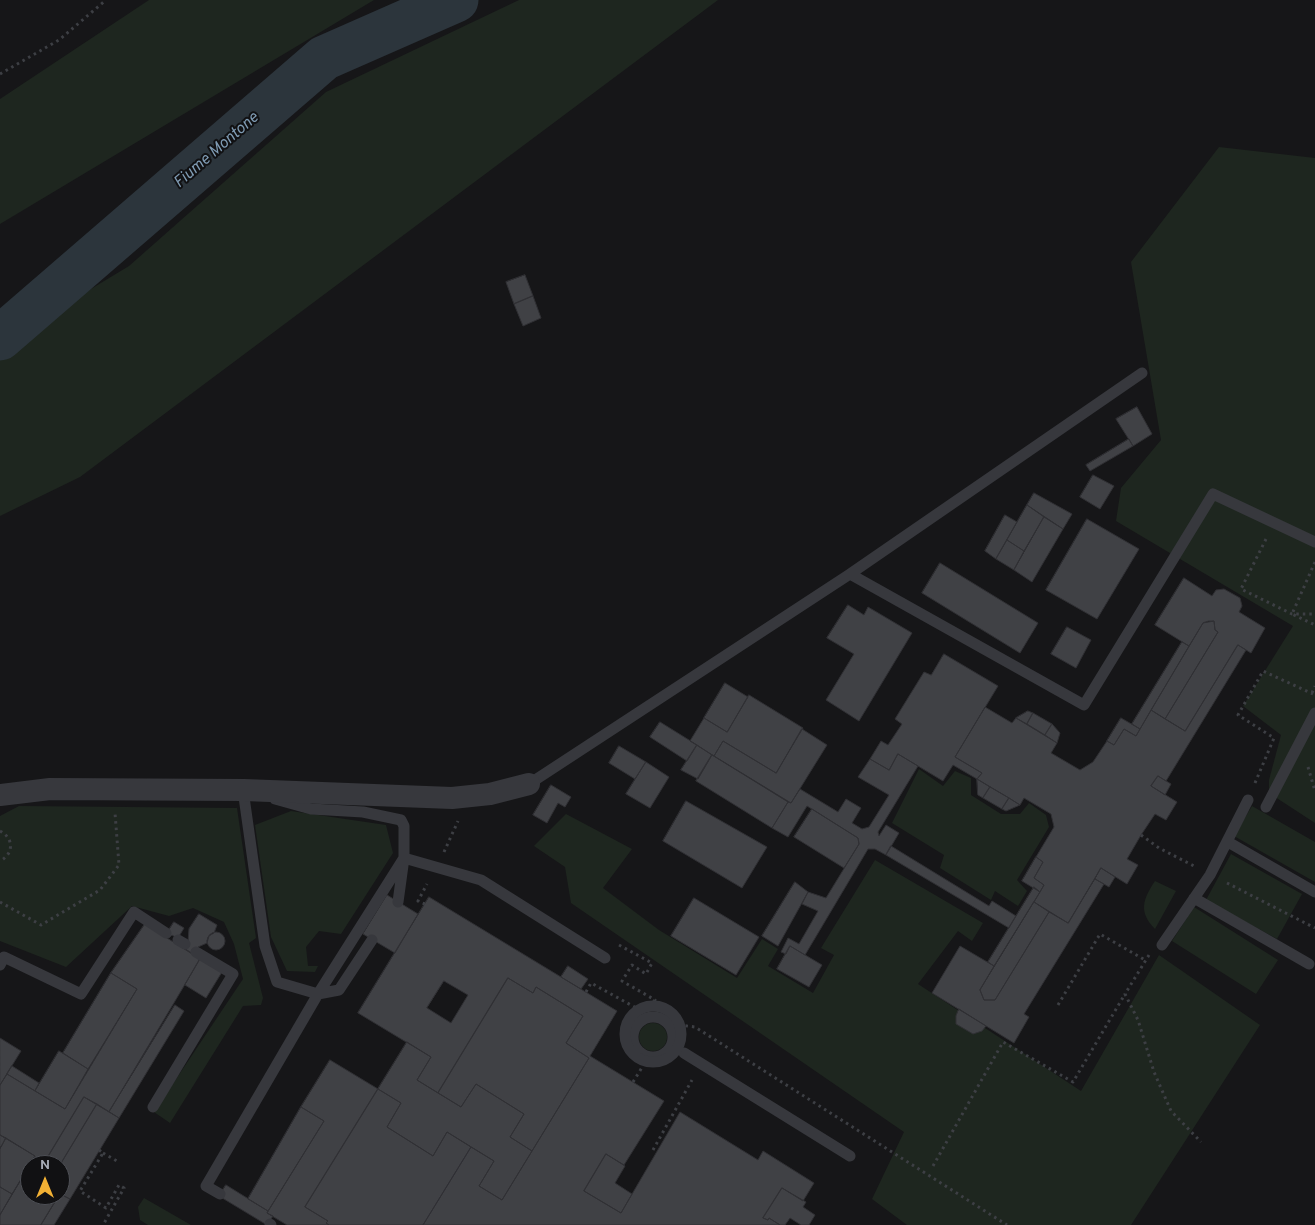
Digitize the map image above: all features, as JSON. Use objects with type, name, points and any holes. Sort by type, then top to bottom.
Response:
[{"type":"street","points":[[0,796],[50,789],[244,790],[452,798],[490,794],[529,784]]},
{"type":"lane","points":[[529,784],[850,574],[1142,373]]},
{"type":"lane","points":[[850,574],[1084,706],[1214,494],[1315,542]]},
{"type":"lane","points":[[1266,807],[1315,713]]},
{"type":"lane","points":[[372,940],[339,990],[318,994],[277,982],[265,946],[244,790],[311,809],[363,812],[401,820],[404,826],[404,858],[398,902]]},
{"type":"lane","points":[[1157,946],[1210,875],[1248,800]]},
{"type":"lane","points":[[1228,842],[1315,892]]},
{"type":"lane","points":[[404,858],[481,880],[605,958]]},
{"type":"lane","points":[[220,1194],[206,1186],[318,994],[404,858]]},
{"type":"lane","points":[[1194,898],[1309,964]]},
{"type":"lane","points":[[0,965],[4,957],[81,994],[134,912],[166,933]]},
{"type":"lane","points":[[153,1107],[233,974],[196,952]]},
{"type":"lane","points":[[644,1008],[668,1011],[679,1025],[680,1042],[671,1056],[663,1060],[646,1061],[632,1052],[627,1044],[625,1034],[627,1024],[644,1008]]},
{"type":"lane","points":[[684,1053],[850,1156]]},
{"type":"path","points":[[0,74],[59,40],[106,0]]},
{"type":"path","points":[[1274,523],[1241,589],[1315,625]]},
{"type":"path","points":[[1292,614],[1315,562]]},
{"type":"path","points":[[1292,614],[1315,614]]},
{"type":"path","points":[[1248,800],[1274,738],[1238,715],[1263,671],[1314,694],[1315,686]]},
{"type":"path","points":[[0,902],[41,925],[100,890],[119,866],[114,797],[119,790]]},
{"type":"path","points":[[0,831],[8,836],[11,845],[8,854],[0,860]]},
{"type":"path","points":[[1141,835],[1159,848],[1315,928]]},
{"type":"path","points":[[1058,1005],[1100,934],[1145,960]]},
{"type":"path","points":[[586,992],[591,983],[644,1008],[655,1000],[622,981],[632,965],[646,974],[652,963],[615,942]]},
{"type":"path","points":[[933,1166],[1003,1042],[1073,1082],[1145,960],[1157,946]]},
{"type":"path","points":[[1125,994],[1138,1020],[1154,1072],[1171,1111],[1201,1142]]},
{"type":"path","points":[[679,1025],[695,1027],[1007,1225]]},
{"type":"path","points":[[654,1150],[697,1071],[671,1056]]},
{"type":"path","points":[[633,1082],[646,1061]]},
{"type":"path","points":[[103,1225],[124,1188],[119,1185],[106,1208],[80,1190],[101,1151],[117,1161]]},
{"type":"shaded area","points":[[149,0],[374,0],[0,224],[0,99]]},
{"type":"shaded area","points":[[519,0],[718,0],[80,477],[0,516],[0,344],[129,266],[326,92]]},
{"type":"shaded area","points":[[1219,147],[1315,158],[1315,823],[1269,793],[1269,780],[1281,735],[1243,706],[1293,626],[1116,521],[1121,488],[1161,440],[1131,262]]},
{"type":"shaded area","points":[[919,769],[943,786],[955,771],[971,778],[971,795],[1001,814],[1020,814],[1029,803],[1046,815],[1049,827],[1017,880],[1027,891],[1018,906],[995,891],[991,900],[940,868],[944,855],[892,823]]},
{"type":"shaded area","points":[[19,806],[237,808],[256,938],[249,943],[263,998],[261,1005],[243,1006],[170,1123],[154,1112],[243,979],[234,944],[224,922],[193,908],[169,916],[132,906],[66,967],[0,941],[0,816]]},
{"type":"shaded area","points":[[1252,806],[1315,842],[1315,882],[1234,836]]},
{"type":"shaded area","points":[[291,811],[386,825],[393,853],[341,934],[319,931],[306,947],[308,966],[318,966],[315,972],[287,971],[271,937],[255,825]]},
{"type":"shaded area","points":[[566,814],[632,849],[603,888],[659,930],[737,978],[762,939],[778,949],[768,966],[813,993],[834,955],[821,948],[875,860],[983,923],[972,941],[958,931],[918,984],[1081,1091],[1159,955],[1260,1025],[1131,1225],[907,1225],[872,1199],[904,1132],[571,903],[565,867],[534,846]]},
{"type":"shaded area","points":[[1231,854],[1302,894],[1277,939],[1206,900]]},
{"type":"shaded area","points":[[1155,881],[1176,891],[1155,929],[1146,917],[1144,905]]},
{"type":"shaded area","points":[[1194,907],[1278,960],[1256,994],[1172,941]]},
{"type":"shaded area","points":[[653,1023],[663,1027],[667,1037],[663,1047],[653,1051],[643,1047],[639,1037],[643,1027]]},
{"type":"shaded area","points":[[144,1198],[191,1225],[148,1225],[140,1220],[138,1207]]},
{"type":"building","points":[[525,275],[533,296],[514,304],[506,282]]},
{"type":"building","points":[[533,296],[541,318],[523,326],[514,304]]},
{"type":"building","points":[[1137,407],[1152,434],[1133,446],[1116,419]]},
{"type":"building","points":[[1129,439],[1133,446],[1090,471],[1086,465]]},
{"type":"building","points":[[1093,475],[1114,486],[1100,509],[1080,497]]},
{"type":"building","points":[[1034,493],[1072,514],[1063,529],[1027,505]]},
{"type":"building","points":[[1027,505],[1044,517],[1024,551],[1007,540]]},
{"type":"building","points":[[1005,515],[1017,522],[996,559],[985,551]]},
{"type":"building","points":[[1044,517],[1063,529],[1032,582],[1014,570]]},
{"type":"building","points":[[1087,519],[1139,549],[1097,619],[1046,590]]},
{"type":"building","points":[[1007,540],[1024,551],[1014,570],[996,559]]},
{"type":"building","points":[[940,563],[1038,623],[1020,653],[922,593]]},
{"type":"building","points":[[1184,578],[1212,596],[1216,590],[1224,589],[1240,598],[1242,606],[1239,612],[1265,628],[1251,653],[1238,645],[1185,731],[1165,719],[1218,632],[1215,630],[1214,621],[1203,623],[1189,646],[1155,625]]},
{"type":"building","points":[[848,605],[864,615],[868,607],[912,633],[859,721],[826,700],[854,654],[827,638]]},
{"type":"building","points":[[1214,621],[1215,630],[1218,632],[1165,719],[1151,710],[1203,623]]},
{"type":"building","points":[[1067,627],[1091,640],[1076,668],[1051,654]]},
{"type":"building","points":[[1182,642],[1189,646],[1140,729],[1132,724]]},
{"type":"building","points":[[1238,645],[1246,650],[1166,781],[1158,776],[1151,786],[1177,802],[1166,820],[1155,814],[1141,835],[1127,859],[1138,865],[1127,884],[1101,868],[1068,923],[1034,902],[1044,885],[1034,878],[1043,862],[1036,857],[1054,827],[1051,814],[1024,798],[1020,805],[977,779],[982,773],[955,757],[985,707],[1012,723],[1016,718],[1057,743],[1051,753],[1080,770],[1093,762],[1107,741],[1114,745],[1124,729],[1136,736],[1151,710],[1185,731]]},
{"type":"building","points":[[944,654],[998,686],[955,757],[982,773],[977,779],[953,765],[943,781],[898,754],[889,770],[870,759],[881,741],[888,745],[902,724],[895,719],[924,672],[931,675]]},
{"type":"building","points":[[725,683],[748,697],[727,732],[704,718]]},
{"type":"building","points":[[749,695],[803,728],[776,773],[723,741],[714,756],[690,741],[704,718],[727,732]]},
{"type":"building","points":[[1028,711],[1033,713],[1027,724],[1016,718]]},
{"type":"building","points":[[1033,713],[1052,724],[1045,735],[1027,724]]},
{"type":"building","points":[[1121,718],[1140,729],[1136,736],[1124,729],[1114,745],[1107,741]]},
{"type":"building","points":[[660,722],[697,745],[687,761],[650,737]]},
{"type":"building","points":[[1052,724],[1060,733],[1057,743],[1045,735]]},
{"type":"building","points":[[802,729],[827,745],[791,803],[714,756],[723,741],[776,773]]},
{"type":"building","points":[[697,745],[712,755],[698,779],[681,770]]},
{"type":"building","points":[[619,746],[646,762],[635,779],[609,763]]},
{"type":"building","points":[[898,754],[918,766],[878,832],[879,836],[886,825],[899,833],[886,855],[875,849],[868,849],[805,955],[790,946],[786,954],[781,952],[788,938],[799,944],[818,911],[802,904],[808,892],[826,898],[859,844],[858,838],[807,806],[788,837],[772,828],[788,802],[791,803],[800,789],[838,812],[846,799],[861,808],[852,823],[862,829],[869,827],[889,795],[858,777],[870,759],[889,770]]},
{"type":"building","points":[[712,755],[788,802],[772,828],[696,781]]},
{"type":"building","points":[[646,762],[669,777],[650,808],[626,794]]},
{"type":"building","points":[[1158,776],[1171,784],[1165,795],[1151,786]]},
{"type":"building","points":[[977,779],[990,787],[983,798],[978,795]]},
{"type":"building","points":[[551,785],[571,797],[565,807],[558,803],[547,823],[533,815]]},
{"type":"building","points":[[990,787],[1009,798],[1002,809],[983,798]]},
{"type":"building","points":[[1009,798],[1020,805],[1006,811],[1002,809]]},
{"type":"building","points":[[686,801],[767,847],[742,888],[663,841]]},
{"type":"building","points":[[812,809],[858,838],[859,844],[844,868],[794,837]]},
{"type":"building","points":[[891,846],[989,906],[992,901],[1016,916],[1009,928],[886,855]]},
{"type":"building","points":[[1036,857],[1043,862],[1034,878],[1044,885],[1040,892],[1022,881]]},
{"type":"building","points":[[1101,868],[1115,877],[1109,887],[1095,879]]},
{"type":"building","points":[[1095,879],[1104,884],[1024,1014],[1029,1017],[1014,1043],[932,993],[960,946],[994,966],[980,990],[984,1000],[995,1000],[1049,912],[1068,923]]},
{"type":"building","points":[[795,882],[808,892],[778,946],[762,936]]},
{"type":"building","points":[[1034,887],[1040,892],[994,966],[988,962]]},
{"type":"building","points":[[387,895],[418,914],[395,953],[363,934]]},
{"type":"building","points":[[429,897],[617,1011],[590,1056],[664,1101],[624,1165],[606,1154],[584,1191],[621,1213],[680,1112],[758,1160],[763,1151],[814,1183],[803,1201],[782,1188],[763,1218],[768,1220],[769,1218],[780,1225],[423,1225],[471,1147],[494,1161],[479,1186],[502,1200],[589,1058],[566,1043],[583,1016],[536,987],[533,993],[508,978],[438,1093],[417,1080],[431,1057],[358,1013]],"holes":[[[444,981],[468,995],[451,1023],[427,1008]]]},
{"type":"building","points":[[694,898],[759,937],[736,975],[671,936]]},
{"type":"building","points":[[1034,902],[1049,912],[995,1000],[984,1000],[980,990]]},
{"type":"building","points":[[199,914],[217,925],[214,933],[209,936],[207,943],[198,947],[193,954],[184,948],[188,942],[189,929]]},
{"type":"building","points":[[174,922],[184,928],[175,943],[175,937],[172,935],[169,938],[165,936]]},
{"type":"building","points":[[145,924],[200,959],[109,1112],[84,1097],[49,1155],[33,1155],[0,1135],[0,1085],[7,1074],[65,1109],[137,989],[111,973]]},
{"type":"building","points":[[216,932],[222,935],[225,941],[222,947],[216,950],[210,947],[207,941],[210,935]]},
{"type":"building","points":[[790,946],[822,965],[809,987],[777,969]]},
{"type":"building","points":[[200,959],[222,972],[206,998],[185,985]]},
{"type":"building","points":[[568,966],[588,979],[581,989],[561,977]]},
{"type":"building","points":[[111,973],[137,989],[88,1069],[63,1053]]},
{"type":"building","points":[[508,978],[533,993],[536,987],[583,1016],[566,1043],[589,1058],[532,1151],[510,1137],[524,1114],[476,1084],[461,1107],[438,1093]]},
{"type":"building","points":[[175,1005],[184,1011],[119,1118],[109,1112]]},
{"type":"building","points":[[959,1009],[986,1026],[982,1031],[973,1034],[956,1024],[956,1016]]},
{"type":"building","points":[[0,1038],[21,1051],[0,1085]]},
{"type":"building","points":[[407,1042],[431,1057],[417,1080],[461,1107],[476,1084],[524,1114],[510,1137],[532,1151],[502,1200],[479,1186],[494,1161],[447,1132],[433,1156],[387,1127],[401,1103],[378,1089]]},
{"type":"building","points":[[59,1051],[88,1069],[65,1109],[35,1091]]},
{"type":"building","points":[[330,1060],[378,1089],[305,1207],[328,1221],[326,1223],[329,1225],[287,1225],[267,1213],[324,1121],[301,1107]]},
{"type":"building","points":[[12,1066],[39,1083],[35,1091],[7,1074]]},
{"type":"building","points":[[378,1089],[401,1103],[387,1127],[433,1156],[447,1132],[471,1147],[423,1225],[329,1225],[326,1223],[328,1221],[305,1207]]},
{"type":"building","points":[[84,1097],[97,1104],[66,1155],[49,1155]]},
{"type":"building","points":[[97,1104],[119,1118],[70,1199],[70,1155],[66,1155]]},
{"type":"building","points":[[301,1107],[324,1121],[268,1211],[248,1199]]},
{"type":"building","points":[[0,1135],[6,1138],[1,1147],[0,1146]]},
{"type":"building","points":[[6,1138],[33,1155],[20,1155],[20,1181],[12,1194],[0,1187],[0,1149]]},
{"type":"building","points":[[606,1154],[625,1166],[615,1183],[632,1194],[621,1213],[584,1191]]},
{"type":"building","points":[[20,1182],[20,1205],[53,1205],[41,1225],[0,1225],[0,1215]]},
{"type":"building","points":[[226,1185],[268,1211],[267,1213],[273,1216],[267,1225],[219,1196]]},
{"type":"building","points":[[0,1187],[12,1194],[0,1215]]},
{"type":"building","points":[[782,1188],[806,1202],[803,1207],[815,1215],[809,1225],[801,1225],[790,1218],[785,1225],[780,1225],[769,1218],[768,1220],[763,1218]]},
{"type":"building","points":[[53,1205],[66,1205],[54,1225],[41,1225]]},
{"type":"waterway","name":"Fiume Montone","points":[[0,338],[324,58],[456,0]]}]
